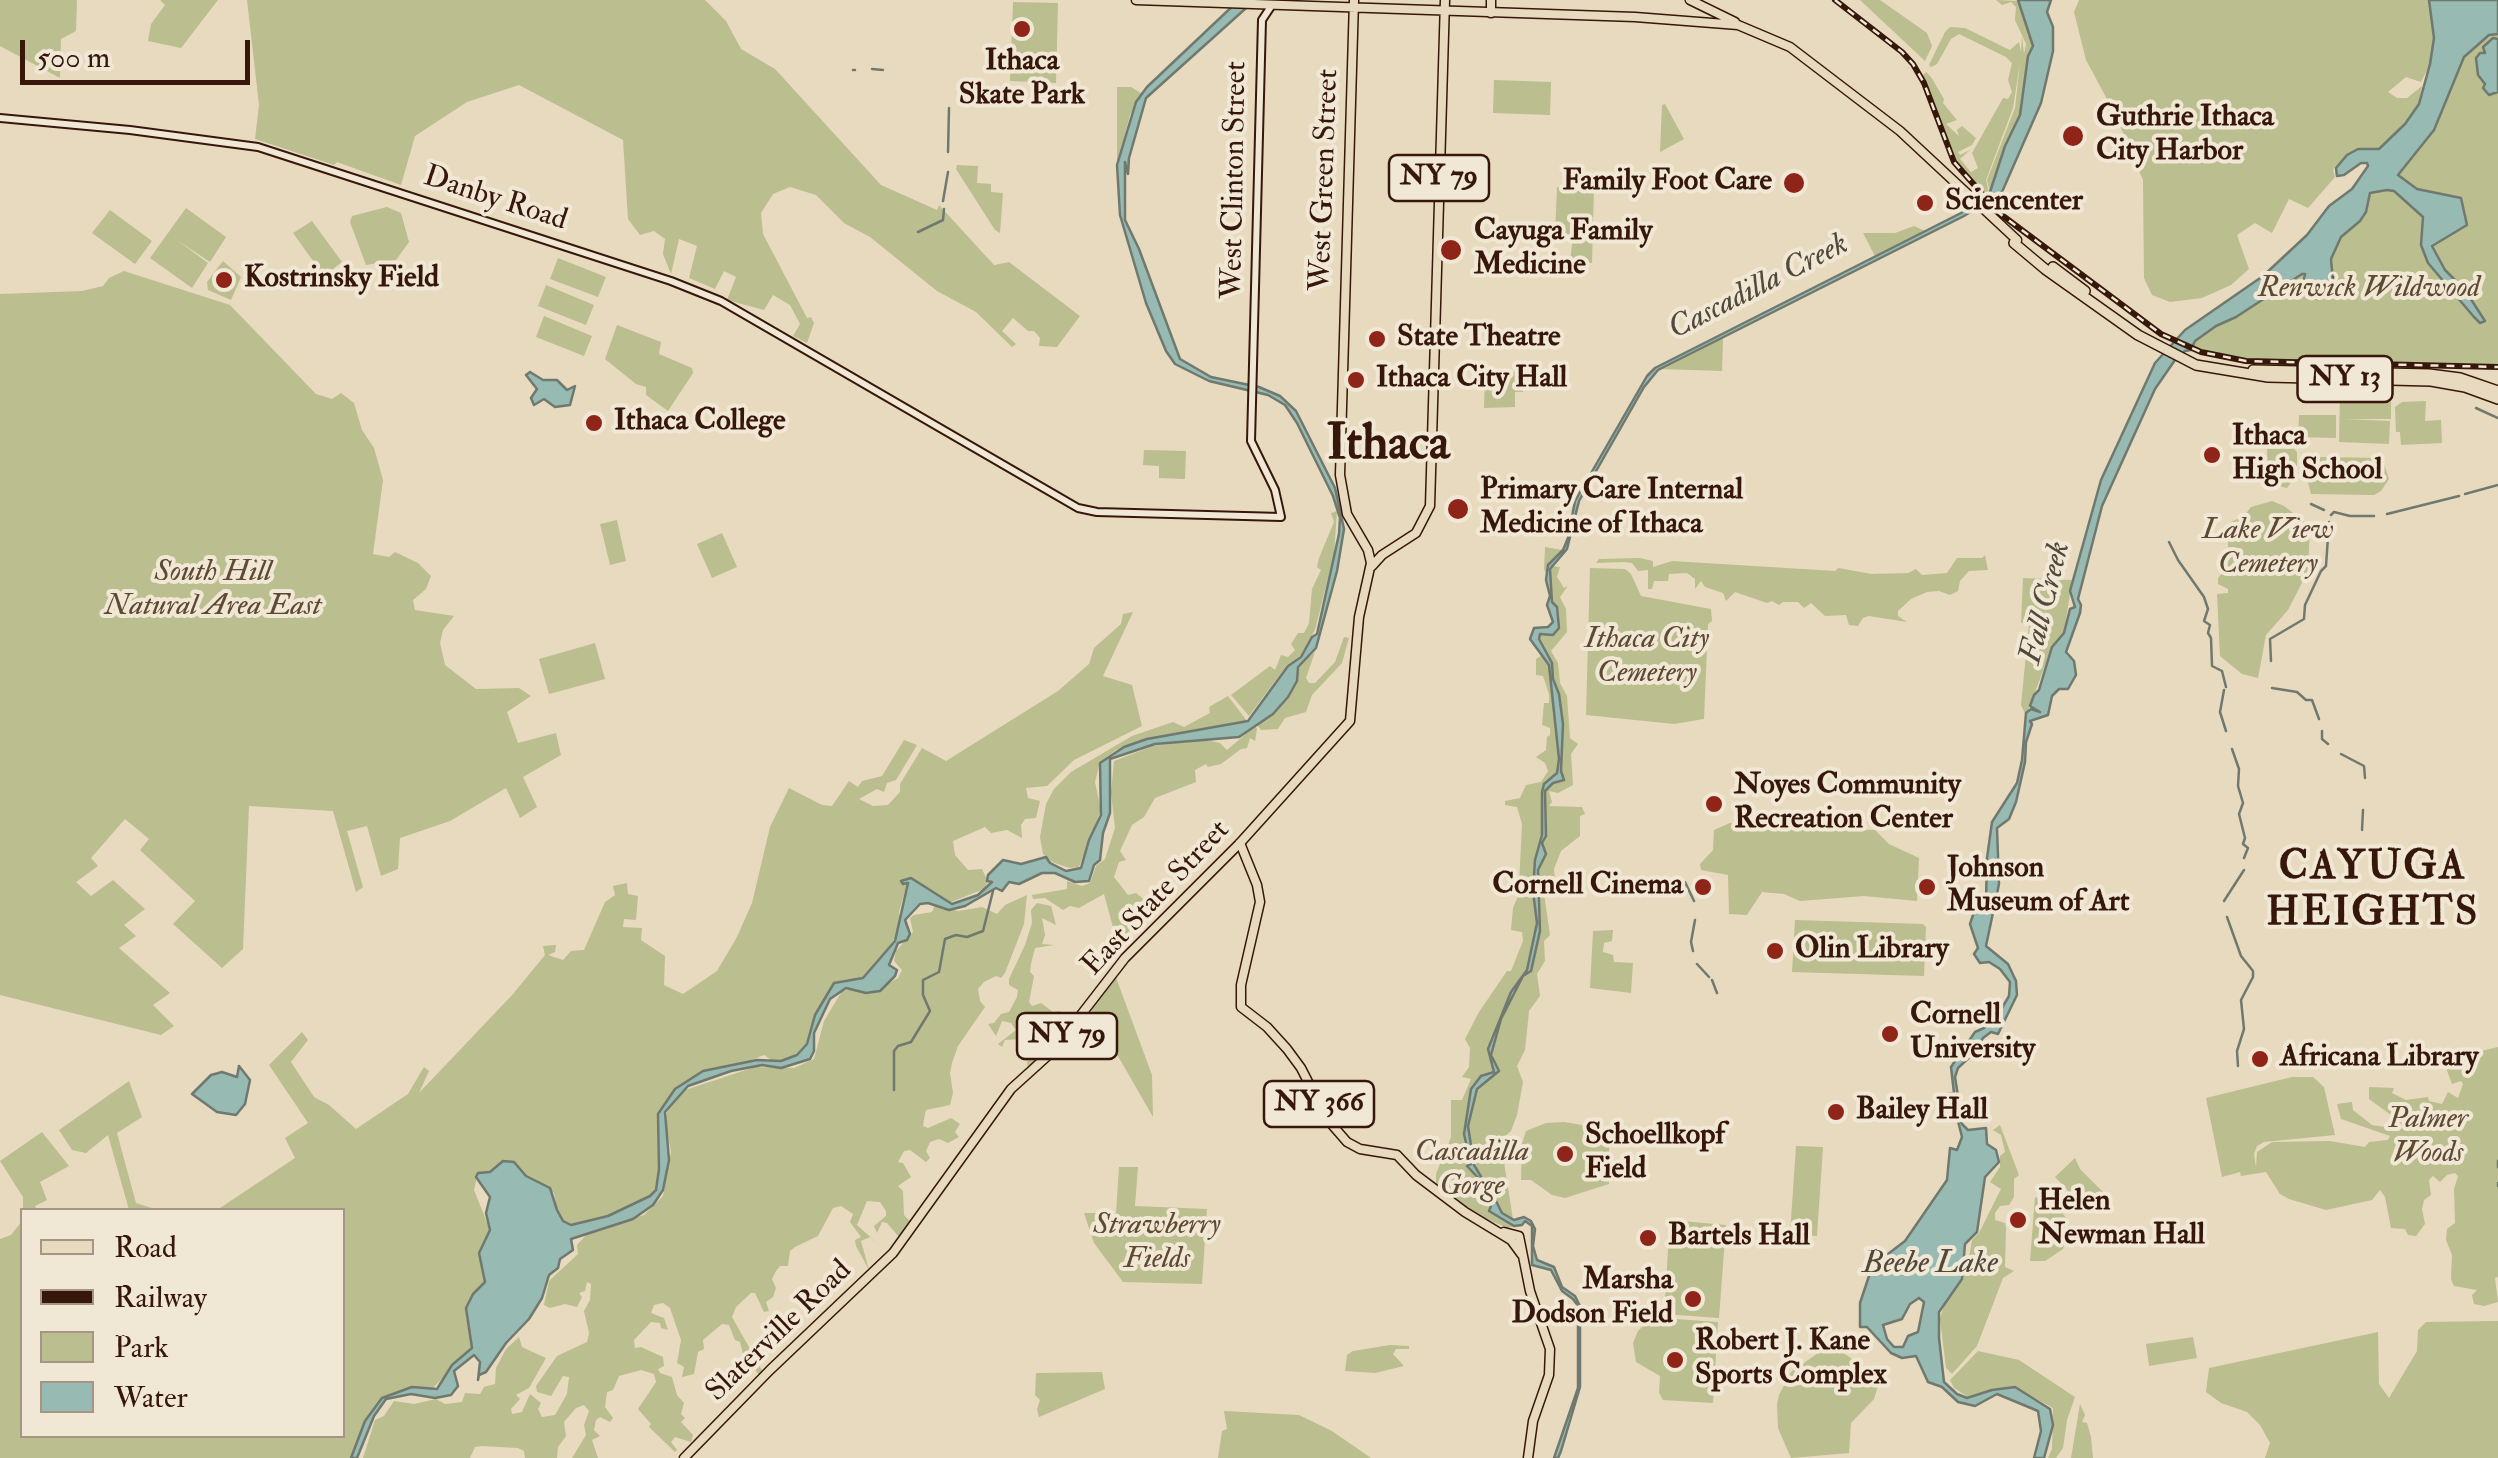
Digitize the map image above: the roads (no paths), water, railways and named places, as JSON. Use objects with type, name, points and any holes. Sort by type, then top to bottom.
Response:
[{"type":"highway","name":"NY 13","points":[[2016,241],[2159,346]]},
{"type":"highway","name":"NY 13","points":[[2016,241],[2044,269],[2159,346],[2191,361],[2248,376],[2431,381],[2465,387],[2498,399]]},
{"type":"highway","name":"NY 13","points":[[2191,361],[2250,370],[2438,374],[2498,389]]},
{"type":"main road","name":"NY 13","points":[[1136,0],[1400,5],[1444,11],[1697,20],[1738,25]]},
{"type":"main road","name":"NY 79","points":[[1370,566],[1416,533],[1431,502],[1444,0]]},
{"type":"main road","points":[[1491,0],[1491,12]]},
{"type":"main road","name":"NY 13","points":[[1690,0],[1790,47],[1893,128],[2016,241]]},
{"type":"main road","name":"West Clinton Street","points":[[1275,3],[1262,20],[1252,446],[1275,490],[1281,516]]},
{"type":"main road","name":"West Green Street","points":[[1354,4],[1340,480],[1347,514],[1368,550],[1370,566]]},
{"type":"main road","points":[[1252,5],[1262,20]]},
{"type":"main road","name":"Danby Road","points":[[0,118],[258,147],[640,271],[720,300],[1064,502],[1084,510],[1281,516]]},
{"type":"main road","name":"East State Street","points":[[906,1238],[1011,1088],[1053,1052],[1125,958],[1240,844],[1350,720],[1359,617],[1370,566]]},
{"type":"main road","name":"NY 366","points":[[1240,844],[1260,902],[1241,985],[1240,1007],[1288,1049],[1328,1119],[1347,1142],[1365,1150],[1395,1154],[1474,1219],[1520,1236],[1550,1358],[1546,1384],[1533,1420],[1528,1458]]},
{"type":"main road","name":"Slaterville Road","points":[[684,1458],[906,1238]]},
{"type":"water","points":[[1239,0],[1255,0],[1146,98],[1128,174],[1125,162],[1125,220],[1180,359],[1211,377],[1259,387],[1280,396],[1296,411],[1335,488],[1344,529],[1337,571],[1316,648],[1298,667],[1297,681],[1288,697],[1273,714],[1239,737],[1155,744],[1110,759],[1110,813],[1100,860],[1089,881],[1075,882],[1055,873],[1042,873],[1019,884],[1009,882],[1002,891],[996,888],[965,906],[949,910],[920,904],[905,920],[910,934],[898,943],[889,965],[897,970],[895,976],[880,991],[866,993],[846,988],[830,999],[814,1033],[810,1059],[781,1068],[762,1065],[731,1071],[688,1086],[665,1112],[669,1160],[663,1190],[653,1205],[633,1219],[571,1239],[573,1250],[560,1259],[558,1268],[549,1275],[542,1298],[529,1319],[478,1380],[480,1362],[474,1355],[454,1371],[458,1386],[451,1395],[435,1398],[411,1394],[386,1399],[374,1416],[357,1458],[351,1458],[365,1421],[382,1398],[412,1387],[437,1389],[452,1365],[472,1348],[466,1308],[485,1282],[479,1253],[490,1230],[486,1213],[490,1197],[476,1177],[478,1173],[490,1172],[503,1161],[514,1162],[526,1176],[550,1188],[563,1221],[571,1225],[608,1216],[650,1196],[656,1190],[659,1169],[658,1114],[675,1089],[703,1071],[757,1060],[781,1061],[797,1055],[807,1044],[815,1015],[834,983],[863,978],[895,941],[908,883],[901,881],[911,878],[952,904],[978,895],[992,882],[987,881],[988,875],[1003,860],[1021,864],[1046,857],[1066,871],[1081,868],[1101,815],[1100,763],[1124,747],[1147,739],[1248,721],[1317,634],[1339,534],[1340,518],[1333,496],[1285,405],[1268,395],[1209,381],[1175,364],[1146,303],[1120,215],[1117,165],[1136,102]]},
{"type":"water","points":[[2018,0],[2051,0],[2047,12],[2053,27],[2053,51],[2041,103],[2002,192],[1964,216],[1658,370],[1644,387],[1579,501],[1567,549],[1550,569],[1559,628],[1553,635],[1540,634],[1539,639],[1552,663],[1559,694],[1564,780],[1545,791],[1546,836],[1542,843],[1546,854],[1538,870],[1540,931],[1531,971],[1523,976],[1501,1019],[1491,1055],[1499,1071],[1477,1089],[1468,1126],[1474,1165],[1486,1185],[1497,1192],[1495,1199],[1502,1213],[1514,1220],[1524,1217],[1531,1221],[1535,1229],[1533,1246],[1537,1260],[1554,1267],[1562,1287],[1575,1296],[1580,1306],[1580,1387],[1561,1451],[1554,1458],[1578,1388],[1578,1306],[1562,1291],[1551,1270],[1532,1265],[1532,1226],[1525,1221],[1514,1226],[1489,1211],[1491,1206],[1485,1199],[1482,1182],[1467,1166],[1471,1164],[1464,1134],[1471,1089],[1481,1076],[1494,1072],[1488,1049],[1511,992],[1527,970],[1537,923],[1533,891],[1542,835],[1542,792],[1544,784],[1557,773],[1559,759],[1549,665],[1530,639],[1534,628],[1548,627],[1553,622],[1547,605],[1548,565],[1563,550],[1575,501],[1655,368],[1963,212],[1990,192],[2020,115],[2028,56],[2033,46]]},
{"type":"water","name":"Beebe Lake","points":[[2429,0],[2498,0],[2498,34],[2489,35],[2464,57],[2434,130],[2398,175],[2417,189],[2461,198],[2467,225],[2432,246],[2445,270],[2465,290],[2485,321],[2480,323],[2474,317],[2428,263],[2421,245],[2423,217],[2394,191],[2387,190],[2370,193],[2366,212],[2341,237],[2331,259],[2333,282],[2328,294],[2318,299],[2309,297],[2311,288],[2303,284],[2302,274],[2216,326],[2175,360],[2155,389],[2102,506],[2078,599],[2080,613],[2066,652],[2074,661],[2076,675],[2068,689],[2059,689],[2052,696],[2048,715],[2030,721],[2016,802],[2009,819],[1997,828],[1999,884],[1986,946],[2008,964],[2017,995],[1998,1034],[1991,1032],[1983,1038],[1958,1068],[1955,1105],[1968,1130],[1986,1128],[1987,1144],[1996,1150],[1999,1162],[1985,1177],[1977,1232],[1965,1244],[1962,1279],[1939,1312],[1939,1338],[1944,1382],[1957,1394],[1967,1398],[2015,1387],[2050,1409],[2053,1425],[2044,1458],[2034,1458],[2041,1431],[2038,1411],[1997,1394],[1975,1406],[1958,1402],[1942,1387],[1928,1382],[1916,1356],[1902,1358],[1891,1353],[1867,1327],[1860,1327],[1860,1303],[1875,1258],[1884,1257],[1905,1241],[1947,1180],[1950,1148],[1957,1150],[1962,1137],[1957,1117],[1943,1112],[1944,1095],[1954,1093],[1951,1067],[1975,1032],[1999,1013],[2009,996],[2010,982],[2000,969],[1989,962],[1980,963],[1974,954],[1978,948],[1970,924],[1974,912],[1986,900],[1992,822],[2017,783],[2026,713],[2031,709],[2040,712],[2030,706],[2052,647],[2064,633],[2070,609],[2075,607],[2070,591],[2101,480],[2155,363],[2185,330],[2263,276],[2307,235],[2329,206],[2352,189],[2367,163],[2344,175],[2337,176],[2336,168],[2358,149],[2379,149],[2405,124],[2419,104],[2434,38]],"holes":[[[1919,1298],[1924,1302],[1918,1332],[1908,1336],[1903,1347],[1894,1347],[1883,1325],[1902,1319],[1910,1304]]]},
{"type":"water","points":[[2493,38],[2498,39],[2498,92],[2489,95],[2478,75],[2476,58],[2485,53],[2483,47]]},
{"type":"water","points":[[530,372],[543,380],[557,380],[567,390],[575,386],[570,405],[555,407],[544,399],[534,405],[531,398],[537,389],[526,375]]},
{"type":"water","points":[[239,1066],[250,1080],[245,1104],[236,1115],[217,1112],[192,1094],[211,1075],[222,1072],[237,1077]]},
{"type":"waterway","points":[[872,69],[883,70]]},
{"type":"waterway","points":[[948,152],[949,108]]},
{"type":"waterway","points":[[943,201],[948,172]]},
{"type":"waterway","points":[[918,232],[943,220],[944,209]]},
{"type":"waterway","points":[[2476,408],[2498,418]]},
{"type":"waterway","points":[[2465,494],[2498,485]]},
{"type":"waterway","points":[[2387,514],[2459,496]]},
{"type":"waterway","points":[[2311,504],[2324,510]]},
{"type":"waterway","points":[[2331,515],[2334,512],[2374,516]]},
{"type":"waterway","points":[[2271,661],[2270,639],[2304,619],[2305,605],[2326,566],[2329,522]]},
{"type":"waterway","points":[[2169,542],[2204,597],[2212,666],[2222,671],[2226,687]]},
{"type":"waterway","points":[[2272,688],[2297,692],[2312,700],[2319,719]]},
{"type":"waterway","points":[[2224,690],[2220,712],[2226,731]]},
{"type":"waterway","points":[[2322,731],[2322,739],[2328,744]]},
{"type":"waterway","points":[[2232,749],[2243,803],[2239,814],[2243,844],[2248,848],[2244,858]]},
{"type":"waterway","points":[[2341,754],[2364,766],[2365,778]]},
{"type":"waterway","points":[[2362,830],[2363,810]]},
{"type":"waterway","points":[[2224,901],[2244,870]]},
{"type":"waterway","points":[[1685,882],[1694,901]]},
{"type":"waterway","points":[[894,1090],[894,1051],[911,1042],[930,1011],[923,995],[923,980],[939,972],[945,939],[983,931],[993,891]]},
{"type":"waterway","points":[[2227,917],[2241,956],[2253,971],[2241,1000],[2244,1029],[2237,1051],[2238,1066]]},
{"type":"waterway","points":[[1693,951],[1695,920]]},
{"type":"waterway","points":[[1697,964],[1709,977]]},
{"type":"waterway","points":[[1712,980],[1717,993]]},
{"type":"waterway","points":[[2498,1161],[2498,1167]]},
{"type":"railway","points":[[1835,0],[1913,64],[1954,162],[1999,213],[2161,334],[2201,352],[2246,361],[2498,367]]},
{"type":"place","name":"Ithaca Skate Park","points":[[1022,29]]},
{"type":"place","name":"Guthrie Ithaca City Harbor","points":[[2073,136]]},
{"type":"place","name":"Family Foot Care","points":[[1794,183]]},
{"type":"place","name":"Sciencenter","points":[[1925,203]]},
{"type":"place","name":"Cayuga Family Medicine","points":[[1451,250]]},
{"type":"place","name":"Kostrinsky Field","points":[[224,280]]},
{"type":"place","name":"State Theatre","points":[[1377,339]]},
{"type":"place","name":"Ithaca City Hall","points":[[1356,380]]},
{"type":"place","name":"Ithaca College","points":[[594,423]]},
{"type":"place","name":"Ithaca High School","points":[[2212,455]]},
{"type":"place","name":"Primary Care Internal Medicine of Ithaca","points":[[1458,509]]},
{"type":"place","name":"Noyes Community Recreation Center","points":[[1714,804]]},
{"type":"place","name":"Cornell Cinema","points":[[1703,887]]},
{"type":"place","name":"Johnson Museum of Art","points":[[1927,887]]},
{"type":"place","name":"Olin Library","points":[[1775,951]]},
{"type":"place","name":"Cornell University","points":[[1890,1034]]},
{"type":"place","name":"Africana Library","points":[[2260,1059]]},
{"type":"place","name":"Bailey Hall","points":[[1836,1112]]},
{"type":"place","name":"Schoellkopf Field","points":[[1565,1154]]},
{"type":"place","name":"Helen Newman Hall","points":[[2018,1220]]},
{"type":"place","name":"Bartels Hall","points":[[1648,1238]]},
{"type":"place","name":"Marsha Dodson Field","points":[[1693,1299]]},
{"type":"place","name":"Robert J. Kane Sports Complex","points":[[1675,1360]]},
{"type":"district","name":"Ithaca","points":[[1388,447]]},
{"type":"district","name":"CAYUGA HEIGHTS","points":[[2373,892]]},
{"type":"water label","name":"Cascadilla Creek","points":[[1759,288]]},
{"type":"water label","name":"Fall Creek","points":[[2047,603]]},
{"type":"park label","name":"Renwick Wildwood","points":[[2369,290]]},
{"type":"park label","name":"Lake View Cemetery","points":[[2268,549]]},
{"type":"park label","name":"South Hill Natural Area East","points":[[213,591]]},
{"type":"park label","name":"Ithaca City Cemetery","points":[[1647,658]]},
{"type":"park label","name":"Palmer Woods","points":[[2428,1138]]},
{"type":"park label","name":"Cascadilla Gorge","points":[[1472,1171]]},
{"type":"park label","name":"Strawberry Fields","points":[[1157,1244]]}]
